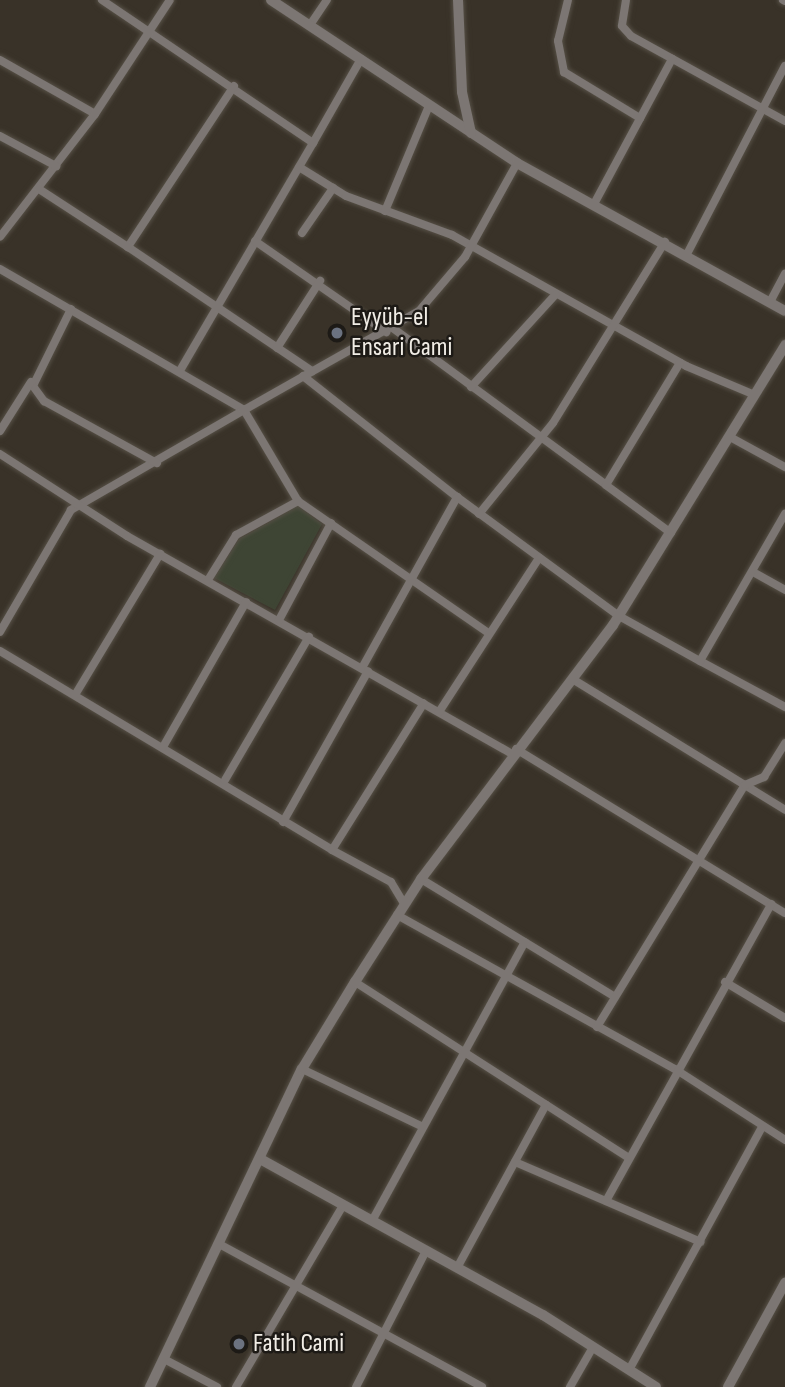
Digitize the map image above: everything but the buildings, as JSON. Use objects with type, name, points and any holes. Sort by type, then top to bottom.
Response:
[{"type":"street","points":[[102,0],[233,86],[313,143]]},
{"type":"street","points":[[0,237],[96,114],[170,0]]},
{"type":"street","points":[[271,0],[517,163],[687,254],[785,311]]},
{"type":"street","points":[[310,25],[327,0]]},
{"type":"street","points":[[458,0],[461,92],[471,134]]},
{"type":"street","points":[[568,0],[558,41],[564,72],[640,118]]},
{"type":"street","points":[[626,0],[622,26],[672,59],[740,92],[765,111],[785,121]]},
{"type":"street","points":[[180,371],[360,59]]},
{"type":"street","points":[[594,204],[672,59]]},
{"type":"street","points":[[0,60],[96,114]]},
{"type":"street","points":[[687,254],[765,111],[785,66]]},
{"type":"street","points":[[128,247],[233,86]]},
{"type":"street","points":[[384,211],[429,106]]},
{"type":"street","points":[[0,136],[56,166]]},
{"type":"street","points":[[0,632],[82,502],[157,463],[244,410],[390,330],[419,311],[467,249],[517,163]]},
{"type":"street","points":[[299,167],[333,188],[384,211],[452,235],[467,249],[680,363],[755,395]]},
{"type":"street","points":[[39,188],[218,305],[277,348],[457,498],[619,616],[785,707]]},
{"type":"street","points":[[302,233],[333,188]]},
{"type":"street","points":[[256,241],[390,330],[671,533]]},
{"type":"street","points":[[479,514],[540,438],[614,327],[664,242]]},
{"type":"street","points":[[0,269],[244,410],[298,500],[487,632]]},
{"type":"street","points":[[770,302],[785,274]]},
{"type":"street","points":[[0,276],[11,276]]},
{"type":"street","points":[[277,348],[320,281]]},
{"type":"street","points":[[471,387],[555,295]]},
{"type":"street","points":[[0,430],[31,382],[71,309]]},
{"type":"street","points":[[150,1387],[262,1160],[302,1069],[355,982],[421,879],[475,816],[514,751],[574,680],[619,616],[785,345]]},
{"type":"street","points":[[606,485],[680,363]]},
{"type":"street","points":[[31,382],[44,401],[157,463]]},
{"type":"street","points":[[730,437],[785,467]]},
{"type":"street","points":[[0,454],[82,502],[160,554],[439,712],[514,751],[785,913]]},
{"type":"street","points":[[283,822],[457,498]]},
{"type":"street","points":[[208,580],[236,535],[298,500]]},
{"type":"street","points":[[700,661],[785,514]]},
{"type":"street","points":[[279,621],[331,523]]},
{"type":"street","points":[[75,695],[160,554]]},
{"type":"street","points":[[439,712],[487,632],[539,558]]},
{"type":"street","points":[[753,572],[785,590]]},
{"type":"street","points":[[163,747],[246,602]]},
{"type":"street","points":[[225,780],[309,637]]},
{"type":"street","points":[[0,650],[163,747],[225,780],[283,822],[391,882],[404,904]]},
{"type":"street","points":[[574,680],[785,810]]},
{"type":"street","points":[[332,850],[424,703]]},
{"type":"street","points":[[597,1027],[745,785],[764,777],[785,743]]},
{"type":"street","points":[[421,879],[615,998]]},
{"type":"street","points":[[606,1200],[675,1069],[771,904]]},
{"type":"street","points":[[397,915],[504,977],[675,1069],[761,1129],[785,1140]]},
{"type":"street","points":[[372,1221],[524,942]]},
{"type":"street","points":[[355,982],[628,1157]]},
{"type":"street","points":[[726,982],[785,1018]]},
{"type":"street","points":[[302,1069],[423,1127]]},
{"type":"street","points":[[457,1268],[546,1105]]},
{"type":"street","points":[[629,1370],[761,1129]]},
{"type":"street","points":[[262,1160],[457,1268],[656,1387]]},
{"type":"street","points":[[515,1162],[701,1242]]},
{"type":"street","points":[[236,1387],[299,1287],[343,1205]]},
{"type":"street","points":[[221,1245],[482,1387]]},
{"type":"street","points":[[356,1387],[426,1251]]},
{"type":"street","points":[[728,1387],[785,1283]]},
{"type":"street","points":[[570,1387],[593,1347]]},
{"type":"street","points":[[164,1359],[217,1387]]},
{"type":"green space","points":[[298,506],[322,524],[275,610],[214,578],[239,539]]},
{"type":"place","name":"Eyyüb-el Ensari Cami","points":[[337,333]]},
{"type":"place","name":"Fatih Cami","points":[[239,1344]]}]
